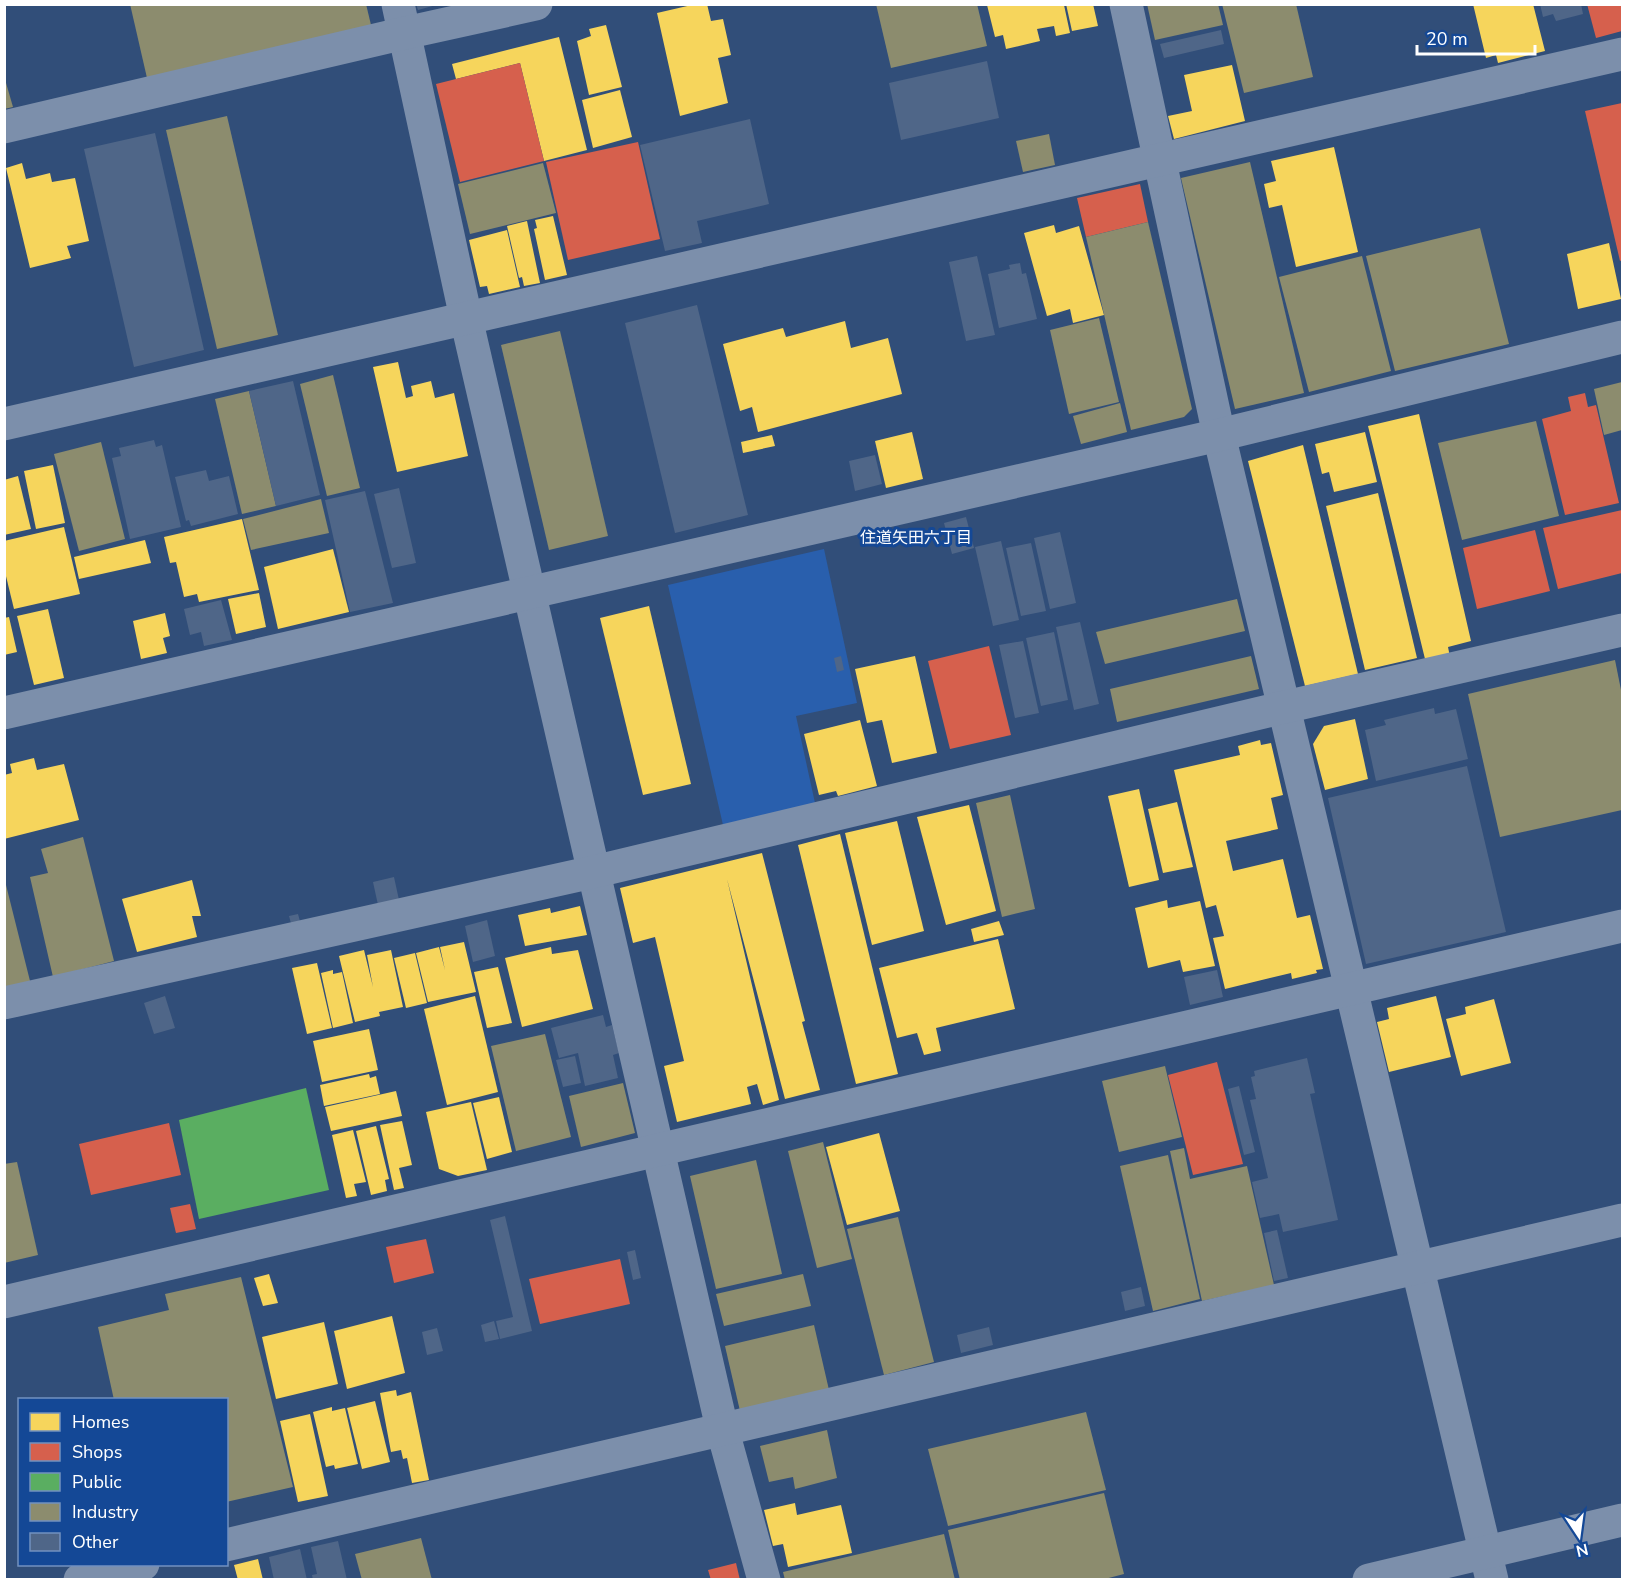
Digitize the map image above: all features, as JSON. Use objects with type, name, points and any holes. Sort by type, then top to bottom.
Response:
[{"type":"street","points":[[4,128],[401,19],[536,4]]},
{"type":"street","points":[[1126,4],[1219,435],[1489,1566]]},
{"type":"street","points":[[401,19],[466,318],[722,1428],[764,1580]]},
{"type":"street","points":[[4,424],[466,318],[1160,164],[1623,54]]},
{"type":"street","points":[[4,713],[1219,435],[1623,337]]},
{"type":"street","points":[[4,1004],[593,872],[1285,707],[1623,630]]},
{"type":"street","points":[[4,1302],[1623,926]]},
{"type":"street","points":[[228,1545],[1623,1220]]},
{"type":"street","points":[[1369,1580],[1489,1566],[1623,1520]]},
{"type":"street","points":[[80,1580],[135,1566]]},
{"type":"shaded area","points":[[824,549],[857,703],[796,716],[815,803],[723,825],[668,585]]},
{"type":"building: Homes","points":[[696,4],[707,4],[711,21],[723,19],[731,55],[718,58],[728,103],[680,116],[657,13]]},
{"type":"building: Homes","points":[[1066,4],[1093,4],[1098,26],[1072,31]]},
{"type":"building: Homes","points":[[1473,4],[1533,4],[1545,51],[1498,63],[1496,55],[1486,58]]},
{"type":"building: Homes","points":[[987,5],[1064,5],[1070,33],[1056,36],[1054,26],[1037,29],[1040,41],[1006,49],[1003,35],[995,37]]},
{"type":"building: Homes","points":[[606,25],[622,87],[589,95],[577,41],[591,36],[589,29]]},
{"type":"building: Homes","points":[[559,37],[587,150],[544,161],[520,63],[456,79],[452,64]]},
{"type":"building: Homes","points":[[1232,65],[1245,121],[1174,139],[1168,116],[1192,111],[1184,75]]},
{"type":"building: Homes","points":[[620,90],[632,137],[593,148],[582,100]]},
{"type":"building: Homes","points":[[1334,147],[1358,252],[1296,267],[1282,205],[1269,208],[1264,184],[1276,181],[1271,161]]},
{"type":"building: Homes","points":[[22,163],[26,179],[50,173],[52,182],[75,178],[89,241],[67,246],[71,258],[30,268],[6,168]]},
{"type":"building: Homes","points":[[553,216],[567,275],[545,280],[534,229],[537,228],[535,220]]},
{"type":"building: Homes","points":[[527,221],[540,283],[524,286],[522,277],[519,278],[507,226]]},
{"type":"building: Homes","points":[[1054,225],[1056,233],[1079,226],[1104,315],[1073,323],[1070,309],[1047,316],[1024,233]]},
{"type":"building: Homes","points":[[507,230],[520,287],[489,294],[487,286],[480,287],[469,240]]},
{"type":"building: Homes","points":[[1609,243],[1621,299],[1578,309],[1567,254]]},
{"type":"building: Homes","points":[[845,321],[851,348],[888,338],[902,394],[758,432],[752,407],[740,411],[723,344],[783,328],[786,337]]},
{"type":"building: Homes","points":[[398,362],[406,398],[413,396],[411,386],[431,381],[435,398],[454,393],[468,456],[397,472],[373,367]]},
{"type":"building: Homes","points":[[1419,414],[1471,641],[1448,647],[1450,657],[1426,663],[1368,426]]},
{"type":"building: Homes","points":[[912,432],[923,479],[886,488],[875,441]]},
{"type":"building: Homes","points":[[1365,432],[1377,482],[1334,492],[1329,472],[1322,474],[1315,444]]},
{"type":"building: Homes","points":[[772,435],[775,446],[743,453],[741,442]]},
{"type":"building: Homes","points":[[1303,445],[1358,674],[1305,686],[1248,461]]},
{"type":"building: Homes","points":[[53,465],[65,523],[36,529],[24,471]]},
{"type":"building: Homes","points":[[18,476],[31,529],[4,535],[4,480]]},
{"type":"building: Homes","points":[[1378,493],[1417,658],[1365,670],[1326,506]]},
{"type":"building: Homes","points":[[242,519],[259,590],[199,602],[197,594],[184,597],[176,562],[170,563],[164,537]]},
{"type":"building: Homes","points":[[64,527],[80,594],[14,609],[4,568],[4,541]]},
{"type":"building: Homes","points":[[145,540],[151,563],[79,579],[74,557]]},
{"type":"building: Homes","points":[[333,549],[349,612],[278,629],[264,567]]},
{"type":"building: Homes","points":[[259,593],[266,627],[236,634],[228,599]]},
{"type":"building: Homes","points":[[649,606],[691,784],[643,795],[600,618]]},
{"type":"building: Homes","points":[[48,609],[64,678],[34,685],[17,616]]},
{"type":"building: Homes","points":[[165,613],[170,636],[163,638],[167,653],[141,659],[133,621]]},
{"type":"building: Homes","points":[[9,617],[17,652],[4,655],[4,618]]},
{"type":"building: Homes","points":[[915,656],[937,753],[892,763],[882,720],[867,723],[855,669]]},
{"type":"building: Homes","points":[[1355,719],[1368,779],[1325,790],[1313,744],[1324,726]]},
{"type":"building: Homes","points":[[860,720],[877,786],[838,796],[836,791],[819,795],[804,734]]},
{"type":"building: Homes","points":[[1260,740],[1261,745],[1271,743],[1283,795],[1271,798],[1278,829],[1226,841],[1233,871],[1283,859],[1297,918],[1310,915],[1323,969],[1316,970],[1317,973],[1292,979],[1291,973],[1225,989],[1213,938],[1224,936],[1216,905],[1206,908],[1174,770],[1240,755],[1238,746]]},
{"type":"building: Homes","points":[[34,758],[37,770],[64,764],[79,820],[4,839],[4,775],[12,773],[10,764]]},
{"type":"building: Homes","points":[[1139,789],[1159,880],[1129,887],[1108,796]]},
{"type":"building: Homes","points":[[1177,802],[1193,867],[1163,873],[1148,809]]},
{"type":"building: Homes","points":[[969,805],[996,911],[946,925],[917,817]]},
{"type":"building: Homes","points":[[897,821],[924,931],[872,945],[845,833]]},
{"type":"building: Homes","points":[[840,834],[898,1074],[856,1084],[798,845]]},
{"type":"building: Homes","points":[[762,853],[805,1021],[802,1022],[820,1090],[785,1099],[727,879],[779,1100],[763,1105],[757,1084],[747,1087],[751,1104],[677,1122],[664,1066],[684,1061],[655,937],[633,943],[620,888]]},
{"type":"building: Homes","points":[[192,880],[201,916],[192,916],[197,937],[137,952],[122,899]]},
{"type":"building: Homes","points":[[1167,900],[1168,908],[1200,901],[1215,966],[1183,972],[1180,960],[1148,968],[1135,908]]},
{"type":"building: Homes","points":[[580,906],[587,935],[525,946],[518,915],[550,908],[551,913]]},
{"type":"building: Homes","points":[[999,921],[1004,935],[974,942],[971,929]]},
{"type":"building: Homes","points":[[998,939],[1015,1009],[936,1028],[941,1051],[924,1055],[917,1033],[897,1038],[879,968]]},
{"type":"building: Homes","points":[[464,942],[476,992],[428,1002],[416,953],[439,947],[445,970],[440,947]]},
{"type":"building: Homes","points":[[551,947],[552,954],[578,950],[593,1009],[522,1027],[505,958]]},
{"type":"building: Homes","points":[[364,950],[373,987],[367,955],[391,950],[403,1007],[379,1012],[380,1016],[355,1022],[339,956]]},
{"type":"building: Homes","points":[[415,953],[427,1003],[406,1008],[394,958]]},
{"type":"building: Homes","points":[[317,963],[332,1028],[307,1034],[292,968]]},
{"type":"building: Homes","points":[[498,967],[512,1023],[487,1028],[474,972]]},
{"type":"building: Homes","points":[[333,970],[333,974],[342,972],[353,1023],[333,1028],[321,973]]},
{"type":"building: Homes","points":[[475,996],[498,1092],[447,1105],[424,1009]]},
{"type":"building: Homes","points":[[1436,996],[1451,1057],[1389,1072],[1377,1022],[1389,1019],[1387,1008]]},
{"type":"building: Homes","points":[[1494,999],[1511,1063],[1461,1076],[1446,1019],[1466,1014],[1465,1007]]},
{"type":"building: Homes","points":[[369,1029],[378,1070],[322,1082],[313,1041]]},
{"type":"building: Homes","points":[[369,1074],[370,1078],[376,1076],[380,1094],[324,1106],[320,1085]]},
{"type":"building: Homes","points":[[396,1091],[402,1116],[331,1131],[325,1107]]},
{"type":"building: Homes","points":[[499,1097],[512,1152],[487,1159],[473,1103]]},
{"type":"building: Homes","points":[[471,1102],[487,1170],[458,1176],[439,1169],[426,1112]]},
{"type":"building: Homes","points":[[402,1121],[412,1165],[399,1168],[404,1188],[394,1190],[380,1125]]},
{"type":"building: Homes","points":[[376,1126],[389,1179],[385,1180],[387,1191],[371,1195],[356,1131]]},
{"type":"building: Homes","points":[[353,1130],[366,1182],[354,1184],[357,1196],[346,1198],[332,1135]]},
{"type":"building: Homes","points":[[879,1133],[900,1211],[847,1225],[826,1147]]},
{"type":"building: Homes","points":[[269,1274],[278,1303],[263,1306],[254,1278]]},
{"type":"building: Homes","points":[[392,1316],[405,1373],[347,1389],[334,1331]]},
{"type":"building: Homes","points":[[324,1322],[338,1384],[276,1399],[262,1337]]},
{"type":"building: Homes","points":[[396,1390],[397,1396],[411,1392],[429,1480],[412,1483],[407,1458],[403,1459],[401,1450],[391,1452],[380,1393]]},
{"type":"building: Homes","points":[[375,1401],[390,1462],[362,1469],[347,1408]]},
{"type":"building: Homes","points":[[332,1407],[332,1411],[345,1408],[358,1464],[335,1469],[334,1465],[326,1467],[313,1412]]},
{"type":"building: Homes","points":[[310,1414],[328,1496],[298,1502],[280,1421]]},
{"type":"building: Homes","points":[[795,1503],[797,1515],[841,1505],[852,1553],[788,1567],[783,1544],[773,1546],[764,1510]]},
{"type":"building: Homes","points":[[258,1559],[263,1580],[238,1580],[234,1565]]},
{"type":"building: Shops","points":[[1587,4],[1622,4],[1622,31],[1596,38]]},
{"type":"building: Shops","points":[[520,63],[544,161],[460,182],[436,84]]},
{"type":"building: Shops","points":[[1622,103],[1622,260],[1620,261],[1585,111]]},
{"type":"building: Shops","points":[[638,142],[660,239],[568,260],[546,162]]},
{"type":"building: Shops","points":[[1140,184],[1148,222],[1086,237],[1077,198]]},
{"type":"building: Shops","points":[[1585,393],[1588,407],[1596,405],[1619,503],[1565,515],[1542,419],[1571,411],[1568,397]]},
{"type":"building: Shops","points":[[1622,510],[1622,573],[1558,589],[1543,528]]},
{"type":"building: Shops","points":[[1535,530],[1550,591],[1477,609],[1463,548]]},
{"type":"building: Shops","points":[[989,646],[1011,735],[950,749],[928,661]]},
{"type":"building: Shops","points":[[1217,1062],[1243,1164],[1193,1175],[1168,1075]]},
{"type":"building: Shops","points":[[169,1123],[181,1175],[91,1195],[79,1144]]},
{"type":"building: Shops","points":[[190,1204],[196,1229],[176,1233],[170,1208]]},
{"type":"building: Shops","points":[[426,1239],[434,1273],[394,1283],[386,1247]]},
{"type":"building: Shops","points":[[620,1259],[630,1304],[540,1324],[529,1279]]},
{"type":"building: Shops","points":[[736,1563],[740,1580],[711,1580],[708,1570]]},
{"type":"building: Public","points":[[306,1088],[329,1190],[199,1219],[179,1120]]},
{"type":"building: Industry","points":[[130,4],[366,4],[371,25],[147,78]]},
{"type":"building: Industry","points":[[876,4],[977,4],[987,46],[891,68]]},
{"type":"building: Industry","points":[[1147,4],[1218,4],[1223,25],[1155,40]]},
{"type":"building: Industry","points":[[1222,4],[1296,4],[1313,77],[1244,93]]},
{"type":"building: Industry","points":[[4,76],[13,107],[4,109]]},
{"type":"building: Industry","points":[[227,116],[278,335],[217,349],[166,130]]},
{"type":"building: Industry","points":[[1049,134],[1055,165],[1023,172],[1016,141]]},
{"type":"building: Industry","points":[[1250,162],[1304,393],[1235,409],[1181,178]]},
{"type":"building: Industry","points":[[543,163],[556,213],[470,234],[458,184]]},
{"type":"building: Industry","points":[[1148,222],[1192,409],[1184,417],[1131,430],[1086,237]]},
{"type":"building: Industry","points":[[1480,228],[1509,344],[1395,371],[1366,256]]},
{"type":"building: Industry","points":[[1362,256],[1391,371],[1309,392],[1279,277]]},
{"type":"building: Industry","points":[[1099,318],[1119,402],[1069,414],[1050,330]]},
{"type":"building: Industry","points":[[560,331],[608,536],[549,550],[501,345]]},
{"type":"building: Industry","points":[[333,375],[360,488],[327,496],[300,384]]},
{"type":"building: Industry","points":[[1622,382],[1622,430],[1604,435],[1594,389]]},
{"type":"building: Industry","points":[[249,391],[276,506],[242,514],[215,399]]},
{"type":"building: Industry","points":[[1120,403],[1127,432],[1081,444],[1073,416]]},
{"type":"building: Industry","points":[[1536,421],[1559,516],[1462,540],[1438,443]]},
{"type":"building: Industry","points":[[101,442],[125,539],[79,551],[54,454]]},
{"type":"building: Industry","points":[[321,499],[329,533],[251,550],[243,519]]},
{"type":"building: Industry","points":[[1237,599],[1245,631],[1105,664],[1096,632]]},
{"type":"building: Industry","points":[[1251,656],[1259,689],[1117,722],[1110,689]]},
{"type":"building: Industry","points":[[1615,660],[1622,695],[1622,810],[1500,837],[1468,694]]},
{"type":"building: Industry","points":[[1010,795],[1035,909],[1002,917],[976,803]]},
{"type":"building: Industry","points":[[83,837],[114,961],[53,977],[30,877],[48,873],[41,849]]},
{"type":"building: Industry","points":[[4,877],[31,985],[4,990]]},
{"type":"building: Industry","points":[[545,1034],[571,1137],[516,1151],[491,1046]]},
{"type":"building: Industry","points":[[1165,1066],[1182,1137],[1119,1152],[1102,1081]]},
{"type":"building: Industry","points":[[623,1083],[635,1133],[581,1147],[569,1096]]},
{"type":"building: Industry","points":[[823,1142],[852,1259],[817,1268],[788,1151]]},
{"type":"building: Industry","points":[[1184,1148],[1190,1179],[1247,1166],[1274,1285],[1202,1301],[1170,1151]]},
{"type":"building: Industry","points":[[1168,1155],[1200,1299],[1153,1311],[1120,1166]]},
{"type":"building: Industry","points":[[756,1160],[782,1274],[716,1289],[690,1176]]},
{"type":"building: Industry","points":[[17,1162],[38,1255],[4,1263],[4,1164]]},
{"type":"building: Industry","points":[[898,1217],[934,1362],[884,1375],[847,1229]]},
{"type":"building: Industry","points":[[803,1274],[811,1306],[724,1326],[716,1294]]},
{"type":"building: Industry","points":[[241,1277],[293,1487],[228,1502],[228,1398],[114,1398],[98,1327],[169,1310],[165,1294]]},
{"type":"building: Industry","points":[[814,1325],[829,1390],[740,1411],[725,1346]]},
{"type":"building: Industry","points":[[1086,1412],[1106,1490],[948,1526],[928,1449]]},
{"type":"building: Industry","points":[[827,1430],[837,1478],[795,1489],[793,1477],[769,1482],[760,1446]]},
{"type":"building: Industry","points":[[1104,1493],[1124,1574],[1101,1580],[960,1580],[948,1530]]},
{"type":"building: Industry","points":[[944,1534],[955,1580],[785,1580],[783,1572]]},
{"type":"building: Industry","points":[[421,1538],[432,1580],[362,1580],[355,1554]]},
{"type":"building: Other","points":[[416,4],[436,4],[436,5],[418,10]]},
{"type":"building: Other","points":[[1540,4],[1581,4],[1583,14],[1556,21],[1553,14],[1543,17]]},
{"type":"building: Other","points":[[1221,30],[1224,44],[1164,58],[1160,44]]},
{"type":"building: Other","points":[[987,61],[999,118],[901,140],[889,83]]},
{"type":"building: Other","points":[[750,119],[769,204],[697,221],[702,243],[665,251],[640,145]]},
{"type":"building: Other","points":[[155,133],[204,350],[134,367],[84,149]]},
{"type":"building: Other","points":[[977,256],[995,335],[966,341],[949,262]]},
{"type":"building: Other","points":[[1020,263],[1022,274],[1026,273],[1037,319],[999,328],[988,274],[1010,269],[1009,265]]},
{"type":"building: Other","points":[[697,305],[748,515],[675,533],[625,323]]},
{"type":"building: Other","points":[[293,381],[320,495],[276,506],[249,391]]},
{"type":"building: Other","points":[[154,440],[156,447],[162,445],[181,527],[130,539],[112,458],[121,456],[119,448]]},
{"type":"building: Other","points":[[875,455],[882,484],[855,491],[849,461]]},
{"type":"building: Other","points":[[206,470],[209,481],[229,476],[238,514],[191,526],[189,520],[186,521],[175,477]]},
{"type":"building: Other","points":[[399,488],[416,563],[392,568],[374,494]]},
{"type":"building: Other","points":[[365,491],[393,603],[350,612],[325,500]]},
{"type":"building: Other","points":[[966,517],[974,548],[952,554],[944,523]]},
{"type":"building: Other","points":[[1060,532],[1076,603],[1050,609],[1034,538]]},
{"type":"building: Other","points":[[1001,541],[1019,620],[993,626],[975,547]]},
{"type":"building: Other","points":[[1031,543],[1046,611],[1021,616],[1006,548]]},
{"type":"building: Other","points":[[221,600],[232,640],[204,646],[201,632],[190,635],[184,609]]},
{"type":"building: Other","points":[[1080,622],[1099,704],[1074,710],[1056,627]]},
{"type":"building: Other","points":[[1054,632],[1068,700],[1041,706],[1026,638]]},
{"type":"building: Other","points":[[1023,641],[1039,713],[1015,718],[999,645]]},
{"type":"building: Other","points":[[841,656],[844,670],[837,672],[834,658]]},
{"type":"building: Other","points":[[1434,708],[1435,714],[1456,709],[1468,759],[1376,781],[1365,730],[1386,725],[1384,720]]},
{"type":"building: Other","points":[[1467,766],[1506,932],[1366,964],[1328,798]]},
{"type":"building: Other","points":[[394,877],[399,900],[378,905],[373,882]]},
{"type":"building: Other","points":[[298,914],[301,925],[292,927],[289,916]]},
{"type":"building: Other","points":[[487,920],[495,956],[473,962],[465,926]]},
{"type":"building: Other","points":[[1217,970],[1223,997],[1190,1005],[1184,977]]},
{"type":"building: Other","points":[[165,996],[175,1028],[154,1034],[144,1003]]},
{"type":"building: Other","points":[[603,1015],[606,1027],[612,1025],[619,1053],[613,1055],[618,1078],[585,1086],[578,1053],[559,1058],[551,1028]]},
{"type":"building: Other","points":[[575,1056],[581,1083],[563,1087],[556,1060]]},
{"type":"building: Other","points":[[1307,1058],[1315,1093],[1310,1094],[1338,1220],[1283,1232],[1279,1214],[1260,1218],[1252,1182],[1268,1178],[1250,1100],[1256,1099],[1251,1077],[1255,1076],[1254,1071]]},
{"type":"building: Other","points":[[1239,1086],[1255,1152],[1244,1155],[1228,1089]]},
{"type":"building: Other","points":[[505,1216],[532,1331],[500,1339],[496,1321],[513,1317],[490,1220]]},
{"type":"building: Other","points":[[1277,1230],[1288,1278],[1274,1281],[1264,1233]]},
{"type":"building: Other","points":[[635,1250],[641,1278],[633,1280],[627,1252]]},
{"type":"building: Other","points":[[1141,1287],[1145,1306],[1125,1311],[1121,1292]]},
{"type":"building: Other","points":[[494,1321],[499,1339],[485,1342],[481,1325]]},
{"type":"building: Other","points":[[989,1327],[993,1345],[961,1353],[957,1335]]},
{"type":"building: Other","points":[[437,1328],[443,1351],[427,1355],[422,1332]]},
{"type":"building: Other","points":[[338,1541],[347,1580],[313,1580],[312,1575],[317,1574],[311,1547]]},
{"type":"building: Other","points":[[300,1549],[307,1580],[274,1580],[269,1557]]},
{"type":"district","name":"住道矢田六丁目","points":[[916,538]]}]
